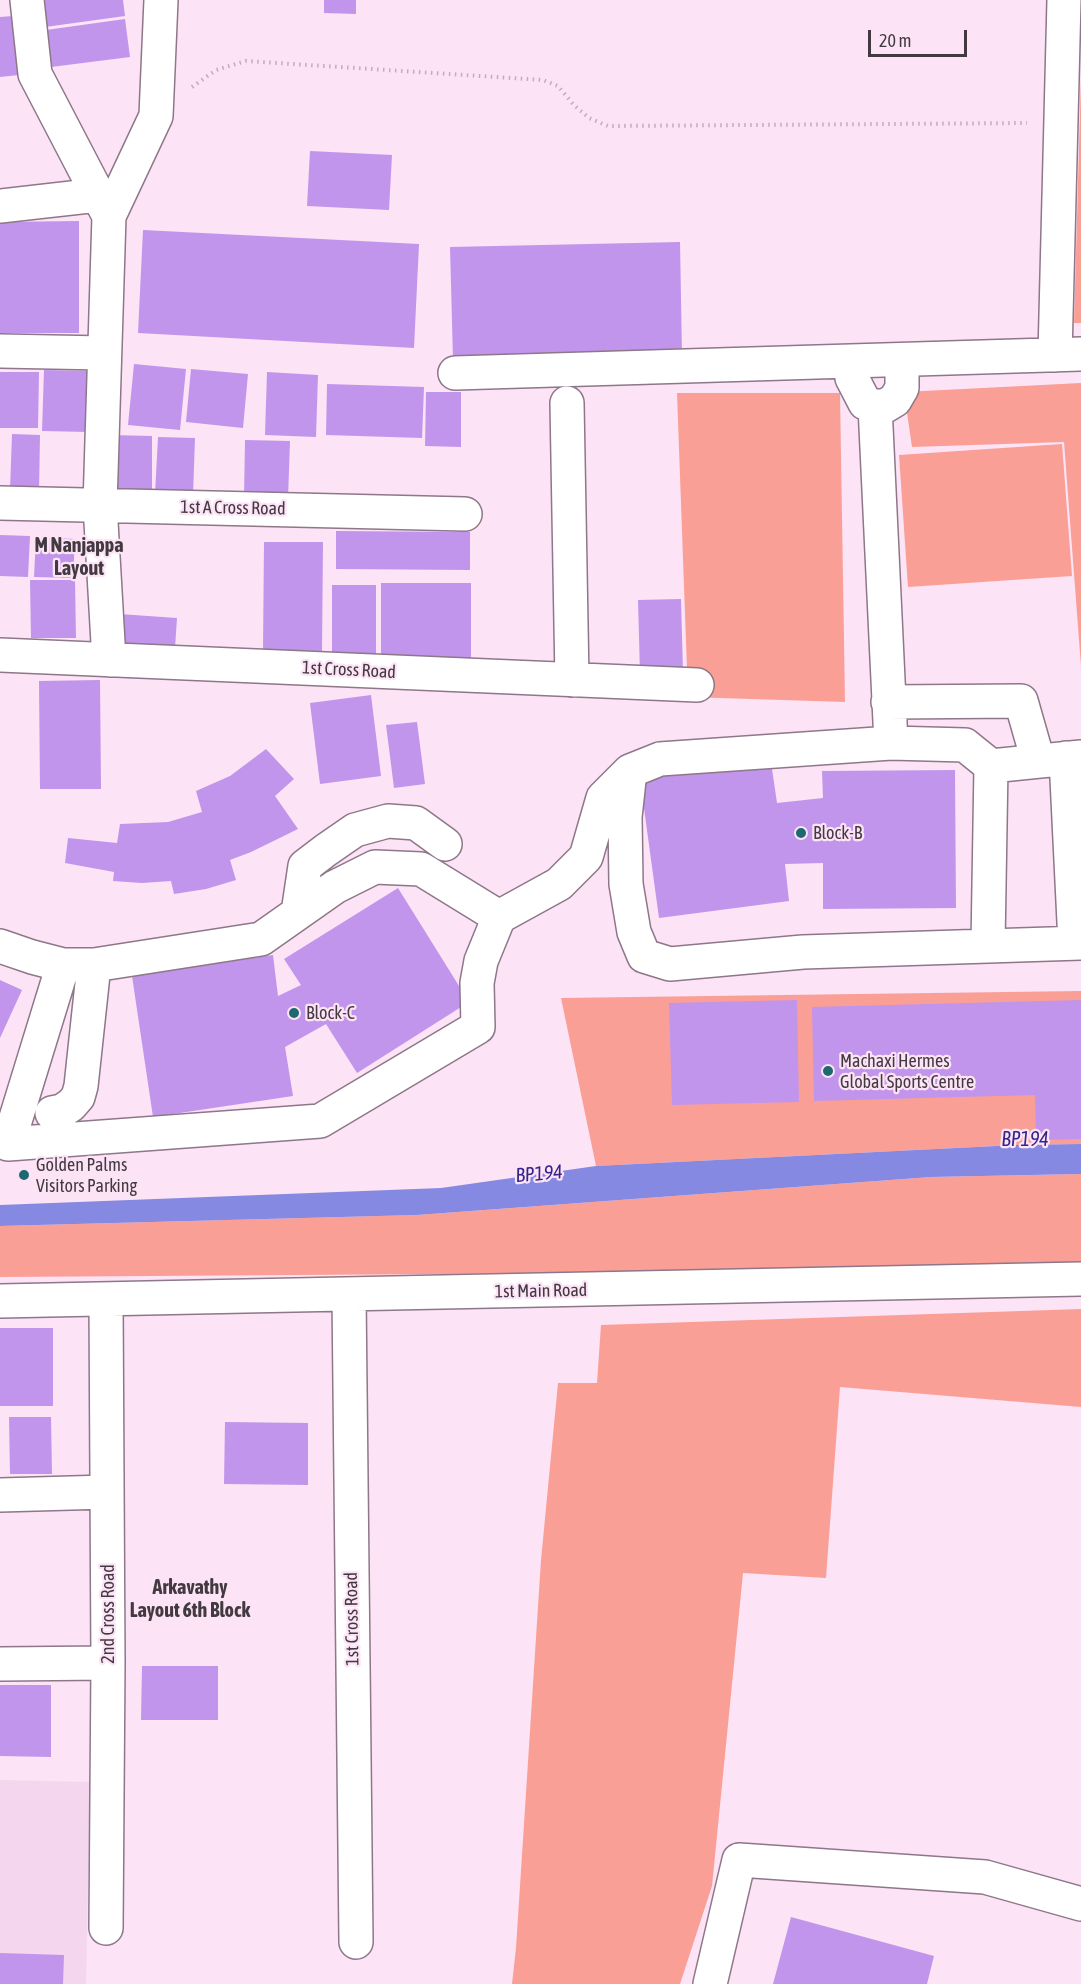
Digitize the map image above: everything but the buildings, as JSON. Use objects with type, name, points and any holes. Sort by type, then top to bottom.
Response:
[{"type":"street","points":[[27,0],[35,74],[103,206],[104,353],[100,505],[109,660]]},
{"type":"street","points":[[103,206],[156,116],[161,0]]},
{"type":"street","points":[[455,373],[1068,355],[1061,123],[1064,0]]},
{"type":"street","points":[[0,206],[103,206]]},
{"type":"street","points":[[0,351],[104,353]]},
{"type":"street","points":[[850,362],[852,378],[865,403],[885,406],[895,400],[902,388],[902,360]]},
{"type":"street","points":[[567,403],[572,680]]},
{"type":"street","points":[[874,406],[891,743]]},
{"type":"street","name":"1st A Cross Road","points":[[0,503],[465,514]]},
{"type":"street","name":"1st Cross Road","points":[[0,655],[697,686]]},
{"type":"street","points":[[630,771],[625,817],[626,884],[634,932],[644,956],[670,964],[804,952],[1078,943],[1061,755],[1021,701],[888,702]]},
{"type":"street","points":[[79,965],[4,1142],[320,1121],[478,1028],[479,972],[489,938],[499,917],[559,884],[586,857],[603,798],[630,771],[660,759],[891,743],[965,745],[991,766],[1061,755]]},
{"type":"street","points":[[988,945],[991,766]]},
{"type":"street","points":[[298,914],[305,866],[355,830],[388,821],[416,823],[445,844]]},
{"type":"street","points":[[0,946],[32,957],[79,965],[261,939],[335,887],[375,867],[421,868],[499,917]]},
{"type":"street","points":[[52,1113],[62,1111],[70,1105],[78,1097],[81,1086],[79,965]]},
{"type":"street","name":"1st Main Road","points":[[0,1301],[1081,1279]]},
{"type":"street","name":"1st Cross Road","points":[[349,1295],[356,1942]]},
{"type":"street","name":"2nd Cross Road","points":[[106,1300],[108,1663],[106,1928]]},
{"type":"street","points":[[0,1495],[107,1492]]},
{"type":"street","points":[[0,1664],[108,1663]]},
{"type":"street","points":[[710,1984],[739,1860],[985,1876],[1081,1904]]},
{"type":"path","points":[[156,116],[194,84],[216,70],[246,61],[543,80],[558,86],[589,118],[608,126],[1061,123]]},
{"type":"shaded area","points":[[1081,78],[1081,323],[1074,323]]},
{"type":"shaded area","points":[[1081,383],[1081,666],[1064,442],[912,447],[904,392]]},
{"type":"shaded area","points":[[677,393],[840,393],[845,702],[688,697]]},
{"type":"shaded area","points":[[1062,444],[1072,576],[908,587],[899,455]]},
{"type":"shaded area","name":"Machaxi Hermes Global Sports Centre","points":[[1081,991],[1081,1144],[1016,1145],[596,1166],[561,998]]},
{"type":"shaded area","points":[[1081,1174],[1081,1262],[597,1273],[0,1277],[0,1226],[417,1215],[931,1177]]},
{"type":"shaded area","points":[[1081,1309],[1081,1407],[840,1387],[826,1578],[743,1573],[712,1886],[680,1984],[512,1984],[541,1560],[558,1383],[597,1383],[601,1325]]},
{"type":"shaded area","points":[[0,1780],[90,1782],[86,1984],[0,1984]]},
{"type":"water","points":[[1081,1144],[1081,1174],[931,1177],[417,1215],[0,1226],[0,1205],[441,1188],[596,1166],[1016,1145]]},
{"type":"place","name":"Block-B","points":[[801,833]]},
{"type":"place","name":"Block-C","points":[[294,1013]]},
{"type":"place","name":"Machaxi Hermes Global Sports Centre","points":[[828,1071]]},
{"type":"place","name":"Golden Palms Visitors Parking","points":[[24,1175]]},
{"type":"district","name":"M Nanjappa Layout","points":[[79,558]]},
{"type":"district","name":"Arkavathy Layout 6th Block","points":[[190,1600]]},
{"type":"water label","name":"BP194","points":[[1025,1140]]},
{"type":"water label","name":"BP194","points":[[539,1174]]}]
